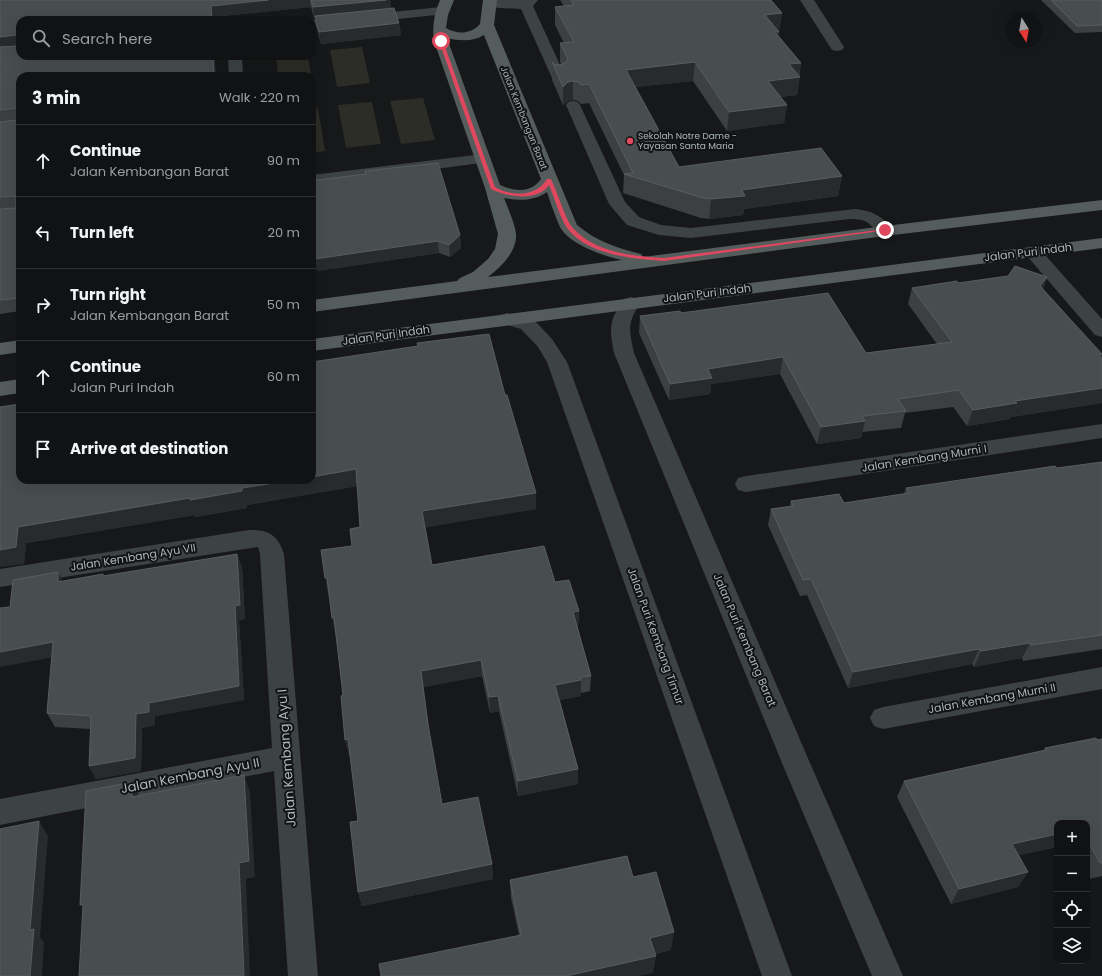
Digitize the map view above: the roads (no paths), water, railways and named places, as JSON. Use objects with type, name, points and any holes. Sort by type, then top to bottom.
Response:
[{"type":"main road","name":"Jalan Kembangan Barat","points":[[489,2],[487,25],[569,227],[585,241],[607,251],[635,258],[664,259]]},
{"type":"main road","points":[[444,6],[439,29],[446,56],[493,188],[507,234],[504,249],[495,263],[457,286]]},
{"type":"main road","points":[[439,29],[454,36],[466,37],[483,31],[487,25]]},
{"type":"main road","points":[[493,188],[501,193],[525,195],[537,192],[545,187],[549,180]]},
{"type":"main road","points":[[316,305],[885,230],[1102,205]]},
{"type":"main road","name":"Jalan Puri Indah","points":[[316,344],[1102,243]]},
{"type":"main road","points":[[0,349],[16,347]]},
{"type":"main road","points":[[0,389],[16,387]]},
{"type":"street","points":[[807,0],[837,47]]},
{"type":"street","points":[[489,2],[528,3],[559,78]]},
{"type":"street","points":[[316,24],[411,14],[444,6]]},
{"type":"street","points":[[235,60],[236,72]]},
{"type":"street","points":[[573,104],[617,204],[633,221],[659,230],[691,233],[849,214],[863,214],[876,220],[885,230]]},
{"type":"street","points":[[316,180],[483,159]]},
{"type":"street","points":[[1033,252],[1102,331]]},
{"type":"street","name":"Jalan Puri Kembang Barat","points":[[631,303],[622,317],[620,332],[624,353],[790,748],[888,976]]},
{"type":"street","name":"Jalan Puri Kembang Timur","points":[[507,319],[528,325],[545,343],[557,362],[777,976]]},
{"type":"street","name":"Jalan Kembang Murni I","points":[[746,484],[1102,431]]},
{"type":"street","name":"Jalan Kembang Ayu VII","points":[[0,578],[248,539],[258,538],[266,541]]},
{"type":"street","name":"Jalan Kembang Ayu I","points":[[266,541],[270,546],[272,554],[303,976]]},
{"type":"street","name":"Jalan Kembang Murni II","points":[[883,718],[1102,678]]},
{"type":"street","name":"Jalan Kembang Ayu II","points":[[0,812],[286,757]]},
{"type":"place","name":"Sekolah Notre Dame - Yayasan Santa Maria","points":[[630,141]]}]
